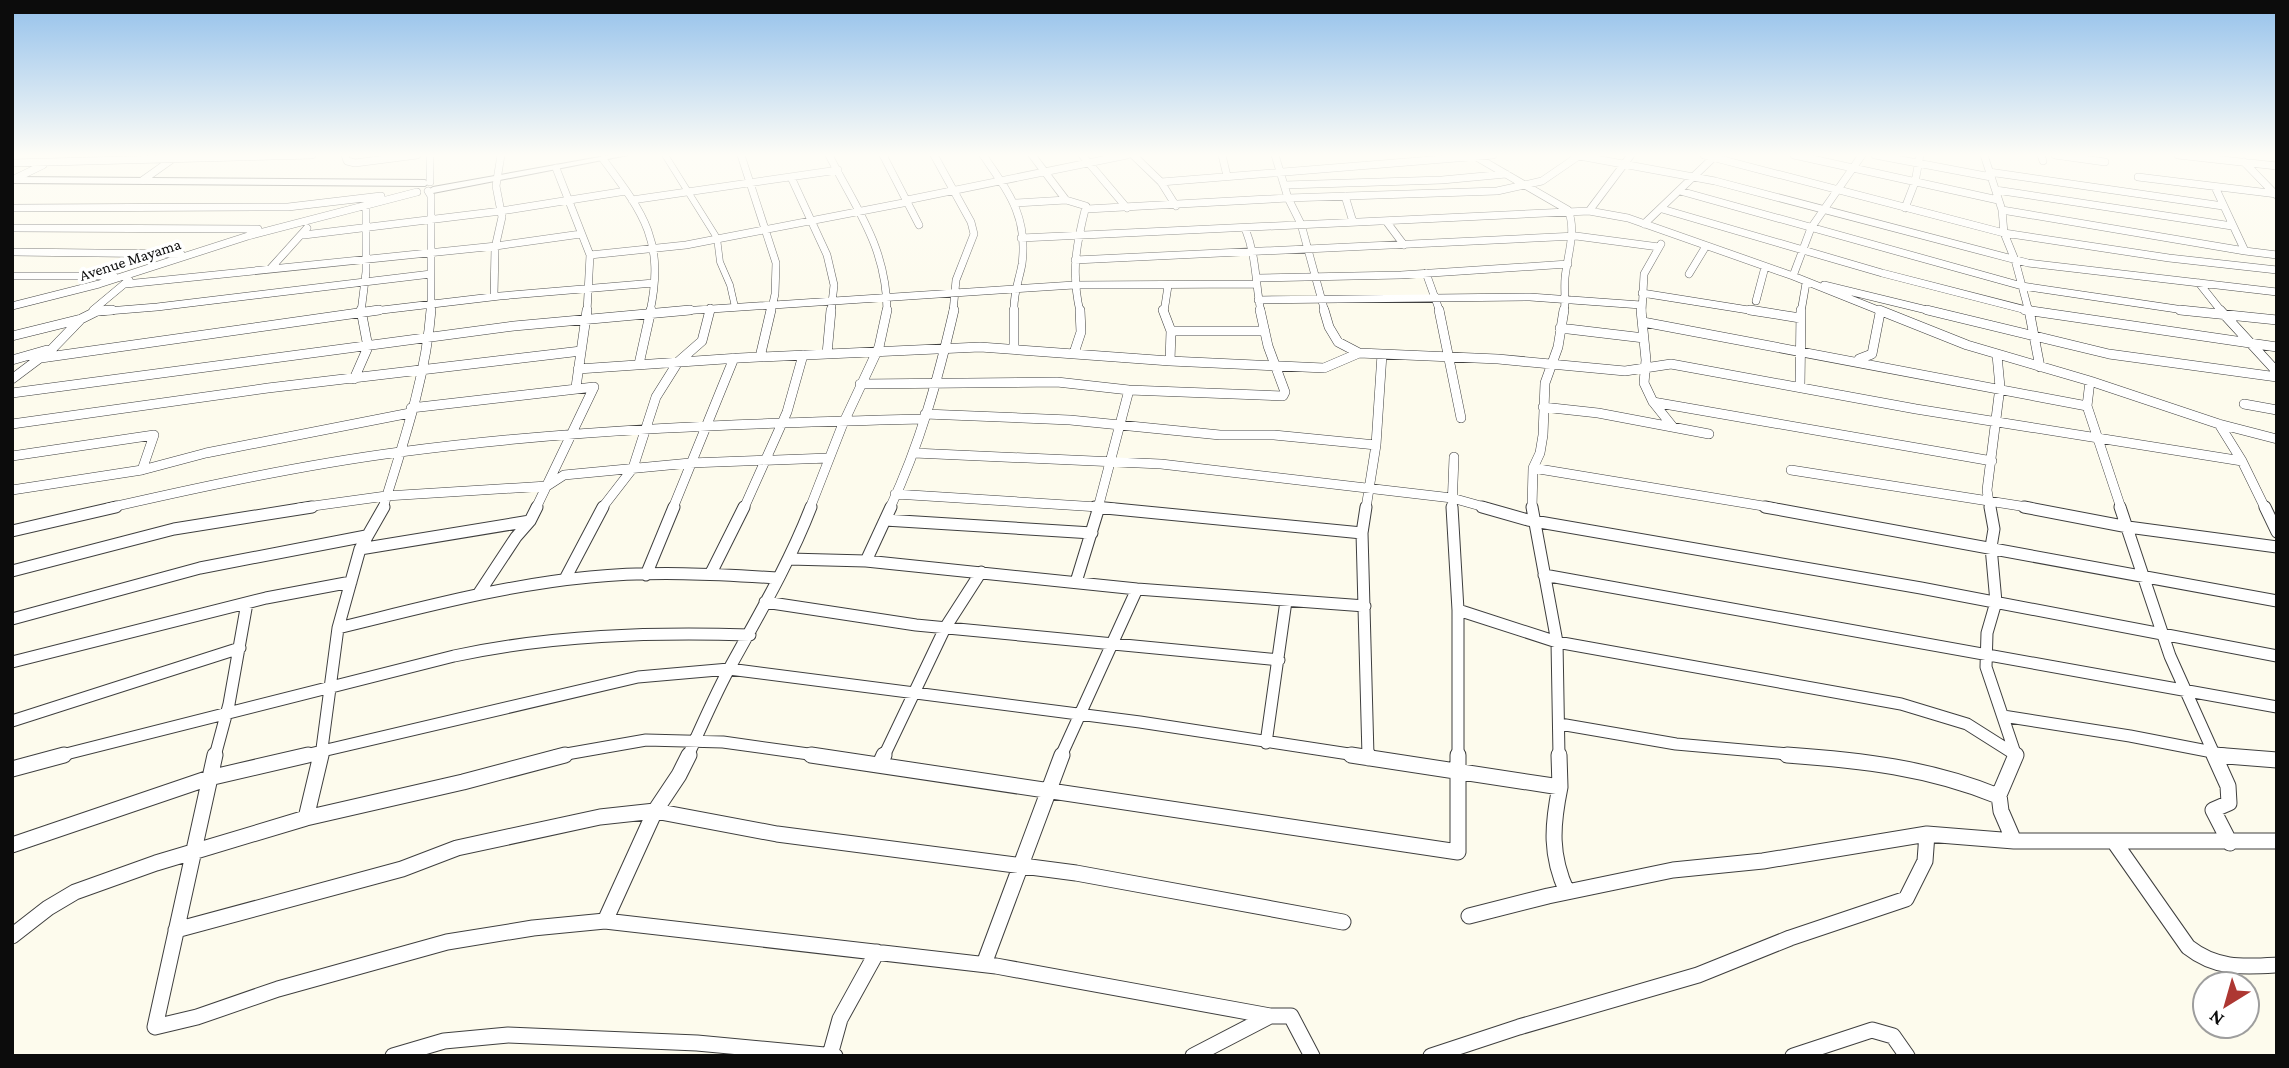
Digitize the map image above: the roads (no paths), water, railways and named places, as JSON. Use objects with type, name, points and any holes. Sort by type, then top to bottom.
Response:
[{"type":"street","points":[[12,208],[304,205]]},
{"type":"street","name":"Avenue Mayama","points":[[12,304],[129,277],[192,254],[281,227],[373,205]]},
{"type":"street","points":[[306,818],[321,751],[338,628],[360,549],[382,512],[401,452],[429,338],[432,304],[431,205]]},
{"type":"street","points":[[494,296],[496,246],[502,217],[500,205]]},
{"type":"street","points":[[304,235],[539,205]]},
{"type":"street","points":[[570,205],[590,255],[590,287],[576,387]]},
{"type":"street","points":[[634,205],[655,247],[654,283],[639,364]]},
{"type":"street","points":[[697,205],[717,238],[720,262],[730,285],[734,307]]},
{"type":"street","points":[[759,205],[776,264],[773,306],[760,357]]},
{"type":"street","points":[[803,205],[827,255],[834,285],[827,354]]},
{"type":"street","points":[[605,921],[655,811],[679,775],[729,669],[750,635],[789,559],[844,421],[884,333],[887,298],[876,253],[858,205]]},
{"type":"street","points":[[590,255],[766,230],[890,205]]},
{"type":"street","points":[[910,205],[919,225]]},
{"type":"street","points":[[866,561],[914,453],[936,385],[960,266],[974,234],[962,205]]},
{"type":"street","points":[[1014,349],[1017,334],[1014,291],[1020,269],[1021,238],[1021,220],[1017,205]]},
{"type":"street","points":[[1083,205],[1087,209]]},
{"type":"street","points":[[1124,205],[1127,208]]},
{"type":"street","points":[[1087,209],[1192,205]]},
{"type":"street","points":[[1291,205],[1301,224],[1329,327],[1338,342],[1359,353],[1625,371],[1645,369],[1661,363],[1671,364],[1998,423],[2242,461]]},
{"type":"street","points":[[1348,205],[1353,222]]},
{"type":"street","points":[[1560,205],[1568,210],[1573,226],[1565,279],[1566,299],[1558,347],[1545,383],[1543,435],[1533,468],[1533,521],[1557,642],[1560,787],[1550,836],[1555,870],[1567,892]]},
{"type":"street","points":[[1589,211],[1593,205]]},
{"type":"street","points":[[1644,223],[1665,205]]},
{"type":"street","points":[[1729,205],[2022,286],[2222,315],[2277,320]]},
{"type":"street","points":[[1809,205],[2015,260],[2275,294],[2265,268]]},
{"type":"street","points":[[1800,387],[1800,249],[1828,205]]},
{"type":"street","points":[[1892,205],[2004,233],[2169,258],[2277,270]]},
{"type":"street","points":[[2000,205],[2004,233],[2015,260],[2029,311],[2040,367]]},
{"type":"street","points":[[2093,205],[2232,226]]},
{"type":"street","points":[[2214,205],[2222,206],[2245,251]]},
{"type":"street","points":[[354,379],[368,347],[361,312],[366,281],[366,207]]},
{"type":"street","points":[[1074,353],[1082,332],[1082,318],[1074,285],[1078,237],[1087,209]]},
{"type":"street","points":[[1661,209],[2029,311],[2277,347]]},
{"type":"street","points":[[2002,210],[2277,256]]},
{"type":"street","points":[[1021,238],[1589,211],[1644,223],[1997,355],[2090,381],[2219,424],[2277,439]]},
{"type":"street","points":[[270,270],[304,235],[311,220]]},
{"type":"street","points":[[1386,221],[1404,245]]},
{"type":"street","points":[[12,228],[281,227]]},
{"type":"street","points":[[860,384],[1057,382],[1129,390],[1277,398],[1283,396],[1258,299],[1255,253],[1245,228]]},
{"type":"street","points":[[1668,233],[1644,274],[1644,383],[1653,402],[1673,427]]},
{"type":"street","points":[[12,276],[129,277],[270,270],[496,246],[581,234]]},
{"type":"street","points":[[1076,260],[1571,237],[1659,247]]},
{"type":"street","points":[[1689,274],[1706,246]]},
{"type":"street","points":[[12,252],[192,254]]},
{"type":"street","points":[[12,393],[514,326],[710,308],[1014,291],[1074,285],[1168,286],[1316,277],[1426,274],[1568,264]]},
{"type":"street","points":[[1756,301],[1765,267]]},
{"type":"street","points":[[12,336],[80,319],[97,311],[157,307],[431,274]]},
{"type":"street","points":[[1426,274],[1437,297],[1461,418]]},
{"type":"street","points":[[12,379],[52,349],[80,319],[129,277]]},
{"type":"street","points":[[1799,279],[2034,337],[2148,360],[2277,374]]},
{"type":"street","points":[[41,358],[361,312],[494,296],[654,283]]},
{"type":"street","points":[[2199,283],[2222,315],[2253,344],[2277,374]]},
{"type":"street","points":[[1168,286],[1163,309],[1171,331],[1170,361]]},
{"type":"street","points":[[1642,293],[1800,318]]},
{"type":"street","points":[[1258,299],[1566,299],[1642,305]]},
{"type":"street","points":[[565,579],[604,505],[633,468],[648,429],[656,397],[678,362],[702,341],[710,308]]},
{"type":"street","points":[[1853,359],[1872,354],[1880,313]]},
{"type":"street","points":[[1643,321],[2087,405]]},
{"type":"street","points":[[1560,328],[1644,338]]},
{"type":"street","points":[[1171,331],[1265,331]]},
{"type":"street","points":[[578,369],[980,346],[1170,361],[1324,368],[1359,353]]},
{"type":"street","points":[[12,360],[52,349]]},
{"type":"street","points":[[12,424],[268,388],[580,351]]},
{"type":"street","points":[[1368,758],[1362,533],[1367,486],[1376,445],[1382,354]]},
{"type":"street","points":[[711,573],[783,422],[803,355]]},
{"type":"street","points":[[1997,355],[2000,387],[1998,423],[1987,490],[1994,529],[1992,547],[1996,602],[1989,622],[1986,667],[2016,755],[1999,787],[1998,796],[2002,814],[2014,841]]},
{"type":"street","points":[[646,575],[734,358]]},
{"type":"street","points":[[2090,381],[2087,405],[2164,636],[2216,755],[2230,796],[2229,803],[2213,810],[2230,843]]},
{"type":"street","points":[[12,490],[142,470],[219,450],[411,411],[576,387],[594,387],[573,436],[530,521],[520,531],[480,593]]},
{"type":"street","points":[[1076,582],[1092,533],[1129,390]]},
{"type":"street","points":[[1653,402],[1723,412],[1864,440],[1992,461]]},
{"type":"street","points":[[2244,404],[2277,410]]},
{"type":"street","points":[[1543,407],[1598,413],[1709,434]]},
{"type":"street","points":[[12,531],[208,485],[401,452],[648,429],[925,417],[1122,424],[1220,435],[1274,435],[1376,445]]},
{"type":"street","points":[[2219,424],[2242,461],[2277,533]]},
{"type":"street","points":[[12,456],[155,435],[142,470]]},
{"type":"street","points":[[914,453],[1161,464],[1452,498],[1533,521],[1996,602],[2277,656]]},
{"type":"street","points":[[12,936],[48,908],[75,892],[156,863],[306,818],[463,782],[546,758],[646,740],[694,740],[880,764],[1458,852],[1458,610],[1452,498],[1454,457]]},
{"type":"street","points":[[12,570],[174,529],[386,496],[547,485],[564,475],[690,463],[829,458]]},
{"type":"street","points":[[1533,468],[1692,493],[2277,601]]},
{"type":"street","points":[[1791,470],[1989,500],[2128,527],[2277,547]]},
{"type":"street","points":[[895,494],[1099,507],[1362,533]]},
{"type":"street","points":[[2263,503],[2277,505]]},
{"type":"street","points":[[885,520],[1092,533]]},
{"type":"street","points":[[360,549],[530,521]]},
{"type":"street","points":[[12,619],[201,568],[366,536]]},
{"type":"street","points":[[789,559],[866,561],[1137,589],[1365,606]]},
{"type":"street","points":[[880,764],[912,693],[946,628],[981,572]]},
{"type":"street","points":[[338,628],[480,593],[565,579],[711,573],[777,578]]},
{"type":"street","points":[[1544,575],[2277,707]]},
{"type":"street","points":[[12,662],[247,603],[351,582]]},
{"type":"street","points":[[984,964],[1017,864],[1047,789],[1137,589]]},
{"type":"street","points":[[1266,743],[1286,601]]},
{"type":"street","points":[[765,602],[946,628],[1279,660]]},
{"type":"street","points":[[247,603],[226,715],[209,778],[155,1027],[197,1017],[278,989],[447,942],[533,928],[605,921],[984,964],[1270,1016],[1291,1016],[1312,1056]]},
{"type":"street","points":[[1458,610],[1557,642],[1901,704],[1967,724],[2016,755]]},
{"type":"street","points":[[12,769],[96,745],[328,690],[435,660],[535,641],[649,633],[750,635]]},
{"type":"street","points":[[12,721],[240,648]]},
{"type":"street","points":[[12,845],[209,778],[638,677],[729,669],[1140,722],[1560,787]]},
{"type":"street","points":[[2004,716],[2117,734],[2216,755],[2277,760]]},
{"type":"street","points":[[1560,724],[1692,746],[1865,763],[1937,774],[1960,779],[1998,796]]},
{"type":"street","points":[[177,929],[402,869],[457,848],[600,817],[655,811],[777,834],[1017,864],[1343,922]]},
{"type":"street","points":[[1469,916],[1673,870],[1763,861],[1927,834],[2014,841],[2277,841]]},
{"type":"street","points":[[1432,1056],[1519,1027],[1698,975],[1790,938],[1906,899],[1925,861],[1927,834]]},
{"type":"street","points":[[2115,843],[2188,947],[2204,961],[2218,967],[2277,965]]},
{"type":"street","points":[[393,1056],[444,1041],[508,1035],[697,1043],[832,1055],[840,1019],[877,952]]},
{"type":"street","points":[[1193,1056],[1270,1016]]},
{"type":"street","points":[[1793,1056],[1872,1030],[1893,1036],[1908,1056]]}]
